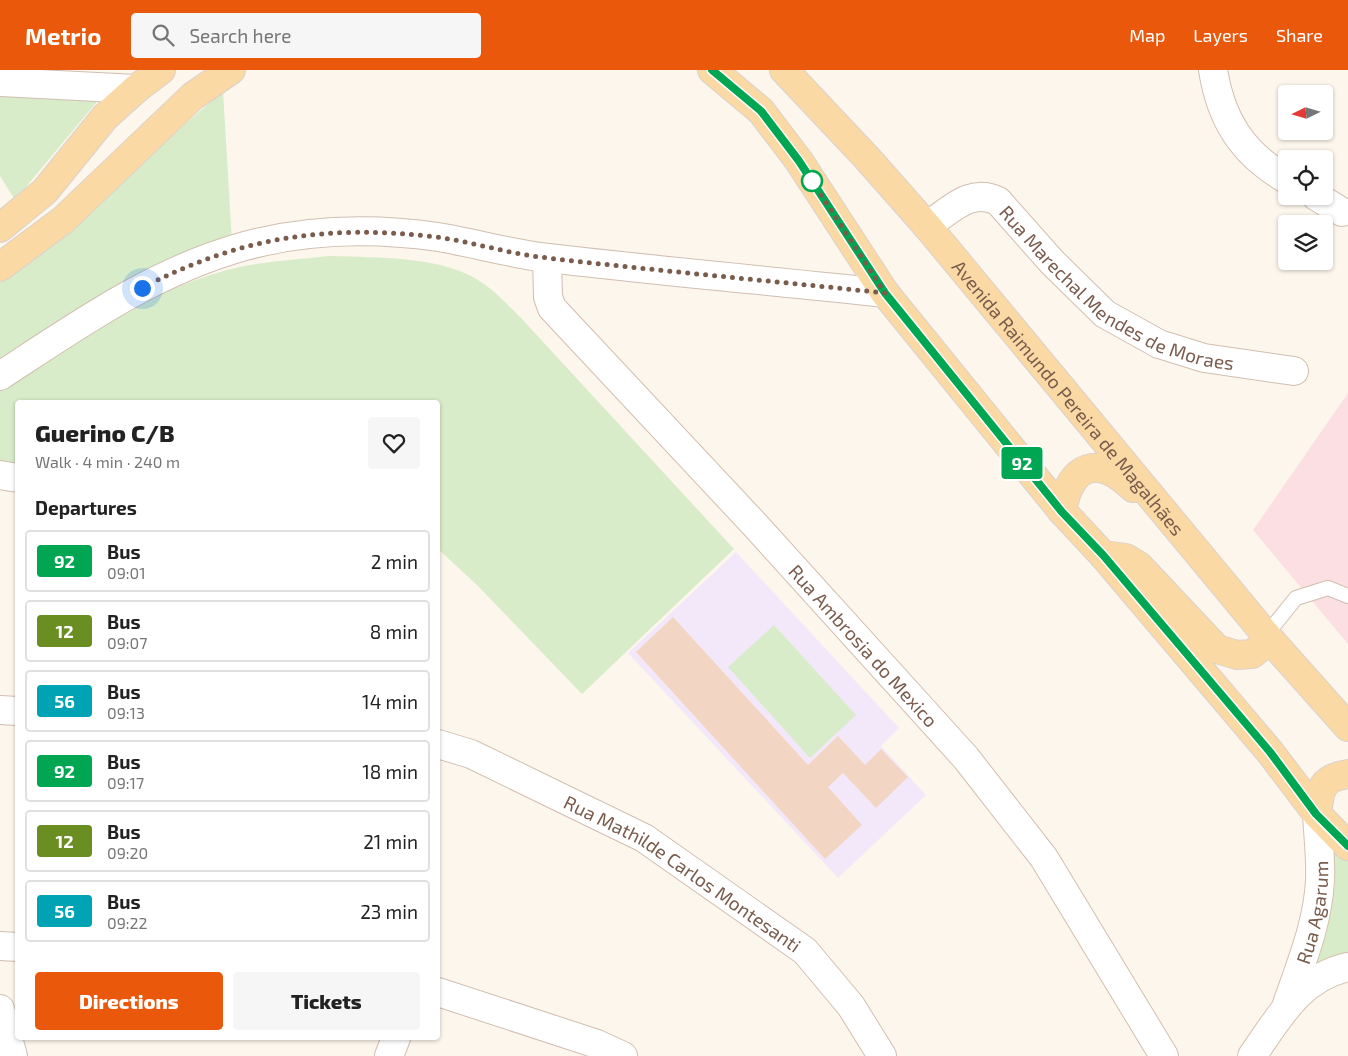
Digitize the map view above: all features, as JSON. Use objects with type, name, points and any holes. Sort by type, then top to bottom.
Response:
[{"type":"main road","points":[[0,228],[46,191],[105,117],[136,89],[161,70]]},
{"type":"main road","points":[[0,267],[62,220],[193,96],[231,70]]},
{"type":"main road","points":[[712,70],[761,111],[799,161],[885,293],[1062,512],[1103,555],[1270,752],[1316,814],[1348,846]]},
{"type":"main road","name":"Avenida Raimundo Pereira de Magalhães","points":[[784,70],[868,158],[927,226],[1266,635],[1348,727]]},
{"type":"main road","points":[[1062,512],[1067,489],[1073,480],[1087,469],[1098,467],[1123,479],[1180,531]]},
{"type":"main road","points":[[1103,555],[1126,558],[1139,566],[1217,649],[1237,655],[1252,654],[1262,646],[1266,635]]},
{"type":"main road","points":[[1316,814],[1320,790],[1333,776],[1348,774]]},
{"type":"street","points":[[1213,70],[1217,96],[1235,135],[1268,168],[1278,174]]},
{"type":"street","points":[[0,82],[136,89]]},
{"type":"street","name":"Rua Marechal Mendes de Moraes","points":[[927,226],[969,198],[979,195],[988,196],[998,201],[1052,262],[1105,314],[1159,344],[1204,358],[1294,371]]},
{"type":"street","points":[[1331,205],[1342,212]]},
{"type":"street","points":[[0,376],[108,306],[176,270],[245,246],[311,233],[376,231],[438,237],[547,258],[885,293]]},
{"type":"street","name":"Rua Ambrosia do Mexico","points":[[547,258],[548,297],[552,308],[756,526],[966,758],[1044,858],[1164,1056]]},
{"type":"street","points":[[0,475],[15,478]]},
{"type":"street","points":[[0,710],[15,710]]},
{"type":"street","name":"Rua Mathilde Carlos Montesanti","points":[[440,745],[471,754],[644,838],[806,951],[851,1006],[882,1056]]},
{"type":"street","name":"Rua Agarum","points":[[1286,1007],[1311,936],[1316,907],[1320,880],[1316,814]]},
{"type":"street","points":[[0,946],[15,947]]},
{"type":"street","name":"Rua Agarum","points":[[1252,1056],[1299,991],[1318,978],[1348,967]]},
{"type":"street","points":[[440,993],[597,1044],[623,1056]]},
{"type":"street","points":[[0,1009],[13,1056]]},
{"type":"street","points":[[389,1056],[395,1040]]},
{"type":"lane","points":[[1266,635],[1296,598],[1328,588],[1348,596]]},
{"type":"shaded area","points":[[1348,393],[1348,644],[1253,530]]},
{"type":"shaded area","points":[[736,552],[899,728],[881,746],[926,795],[838,878],[628,653]]},
{"type":"green space","points":[[223,91],[232,242],[0,364],[0,277],[116,185]]},
{"type":"green space","points":[[0,93],[101,97],[15,200],[0,176]]},
{"type":"green space","points":[[329,256],[410,260],[450,268],[484,284],[521,318],[734,549],[582,694],[477,585],[440,551],[440,400],[15,400],[15,465],[0,462],[0,390],[109,321],[166,292],[227,270],[278,261]]},
{"type":"green space","points":[[774,625],[856,715],[810,758],[728,667]]},
{"type":"green space","points":[[1326,836],[1348,857],[1348,960],[1313,973]]},
{"type":"building","points":[[673,617],[808,765],[838,736],[865,765],[881,749],[908,777],[876,808],[843,773],[828,787],[862,825],[825,859],[636,652]]},
{"type":"bus line","name":"92","points":[[712,70],[761,111],[799,161],[885,293],[1062,512],[1103,555],[1270,752],[1316,814],[1348,846]]},
{"type":"route","points":[[142,288],[176,270],[245,246],[311,233],[376,231],[438,237],[547,258],[885,293],[810,178],[812,181]]}]
